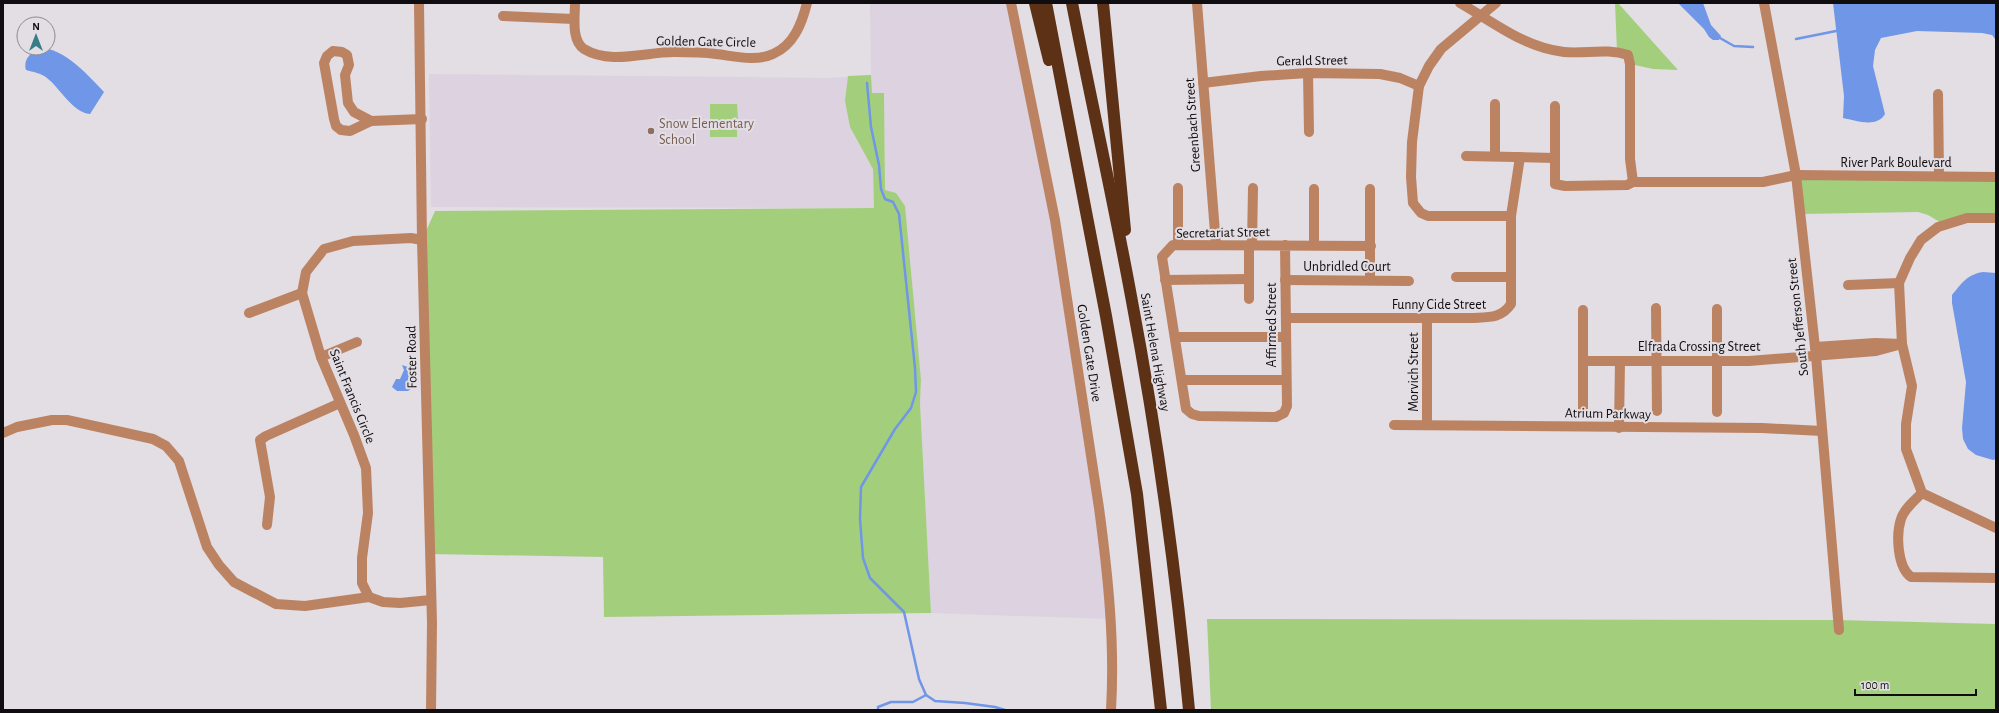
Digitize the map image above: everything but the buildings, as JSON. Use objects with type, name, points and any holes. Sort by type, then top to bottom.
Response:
[{"type":"highway","points":[[1035,3],[1100,282]]},
{"type":"highway","points":[[1046,3],[1100,282],[1137,494],[1161,710]]},
{"type":"highway","name":"Saint Helena Highway","points":[[1072,3],[1131,295],[1164,493],[1189,710]]},
{"type":"highway","points":[[1103,3],[1131,295]]},
{"type":"street","name":"Foster Road","points":[[419,3],[422,119],[422,240],[431,600],[431,710]]},
{"type":"street","name":"Golden Gate Circle","points":[[575,3],[574,19],[576,36],[583,48],[605,57],[673,52],[715,53],[750,58],[773,55],[786,46],[801,26],[807,3]]},
{"type":"street","name":"Golden Gate Drive","points":[[1011,3],[1055,220],[1103,538],[1112,633],[1111,710]]},
{"type":"street","name":"Greenbach Street","points":[[1197,3],[1216,245]]},
{"type":"street","points":[[1460,3],[1526,43],[1564,52],[1617,51],[1628,55],[1630,64],[1630,159],[1633,182]]},
{"type":"street","points":[[1496,3],[1441,49],[1429,66],[1419,86],[1412,142],[1411,178],[1413,203],[1421,213],[1428,216],[1511,216]]},
{"type":"street","name":"South Jefferson Street","points":[[1764,3],[1796,175],[1816,352],[1838,630]]},
{"type":"street","points":[[503,16],[574,19]]},
{"type":"street","points":[[371,120],[350,131],[341,130],[336,126],[324,63],[327,56],[333,51],[342,52],[347,55],[349,65],[345,75],[348,103],[354,112],[371,120],[422,119]]},
{"type":"street","points":[[1308,73],[1309,132]]},
{"type":"street","name":"Gerald Street","points":[[1203,83],[1261,76],[1308,73],[1380,74],[1400,78],[1419,86]]},
{"type":"street","points":[[1938,94],[1939,176]]},
{"type":"street","points":[[1495,104],[1495,156]]},
{"type":"street","points":[[1466,156],[1555,158],[1555,106]]},
{"type":"street","name":"Funny Cide Street","points":[[1286,318],[1494,317],[1506,312],[1511,304],[1511,216],[1520,157]]},
{"type":"street","name":"River Park Boulevard","points":[[1555,158],[1555,184],[1565,186],[1627,185],[1633,182],[1763,182],[1796,175],[1996,177]]},
{"type":"street","points":[[1178,188],[1178,245]]},
{"type":"street","points":[[1249,299],[1253,188]]},
{"type":"street","points":[[1314,189],[1314,245]]},
{"type":"street","points":[[1370,189],[1370,280]]},
{"type":"street","points":[[1996,218],[1967,218],[1938,227],[1921,240],[1910,258],[1899,283],[1902,344],[1912,386],[1906,424],[1906,449],[1922,493],[1996,528]]},
{"type":"street","name":"Saint Francis Circle","points":[[369,597],[362,583],[362,558],[368,513],[366,468],[321,357],[302,293],[306,272],[324,248],[353,241],[411,238],[422,240]]},
{"type":"street","name":"Secretariat Street","points":[[1286,406],[1284,413],[1276,417],[1199,416],[1192,414],[1186,409],[1162,258],[1173,245],[1371,246]]},
{"type":"street","name":"Affirmed Street","points":[[1285,245],[1286,406]]},
{"type":"street","points":[[1456,277],[1511,277]]},
{"type":"street","points":[[1165,280],[1249,279]]},
{"type":"street","name":"Unbridled Court","points":[[1285,280],[1409,280]]},
{"type":"street","points":[[1848,285],[1899,283]]},
{"type":"street","points":[[250,313],[302,293]]},
{"type":"street","points":[[1656,308],[1657,411]]},
{"type":"street","points":[[1716,412],[1717,309]]},
{"type":"street","points":[[1583,310],[1583,411]]},
{"type":"street","name":"Morvich Street","points":[[1427,318],[1427,425]]},
{"type":"street","points":[[1175,337],[1286,337]]},
{"type":"street","points":[[321,357],[357,342]]},
{"type":"street","name":"Elfrada Crossing Street","points":[[1583,361],[1716,362],[1816,352],[1876,351],[1902,344]]},
{"type":"street","points":[[1620,361],[1620,428]]},
{"type":"street","points":[[1182,380],[1285,380]]},
{"type":"street","points":[[267,525],[270,497],[260,440],[340,403]]},
{"type":"street","points":[[3,433],[17,427],[52,420],[67,420],[152,438],[166,446],[179,461],[207,547],[234,582],[276,604],[305,606],[369,597],[383,602],[431,600]]},
{"type":"street","name":"Atrium Parkway","points":[[1394,425],[1762,428],[1822,431]]},
{"type":"street","points":[[1922,493],[1911,504],[1901,518],[1899,556],[1905,572],[1911,577],[1996,578]]},
{"type":"shaded area","points":[[870,3],[1011,3],[1044,164],[1111,619],[931,613],[920,403],[921,380],[885,190],[884,93],[872,93],[874,208],[431,207],[429,74],[830,78],[871,75]]},
{"type":"green space","points":[[1615,3],[1618,3],[1678,70],[1653,69],[1630,64],[1617,51]]},
{"type":"green space","points":[[871,75],[872,93],[884,93],[885,190],[896,193],[905,206],[921,380],[920,403],[931,613],[604,617],[603,557],[430,554],[422,240],[435,211],[874,208],[873,169],[850,127],[845,101],[848,76]]},
{"type":"green space","points":[[710,104],[737,104],[738,120],[710,120]]},
{"type":"green space","points":[[737,121],[737,137],[710,137],[710,122]]},
{"type":"green space","points":[[1796,175],[1996,177],[1996,218],[1945,225],[1928,215],[1918,212],[1800,214]]},
{"type":"green space","points":[[1207,619],[1838,620],[1996,624],[1996,710],[1211,710]]},
{"type":"water","points":[[1678,3],[1703,3],[1711,25],[1721,36],[1719,40],[1713,40],[1709,37],[1704,29]]},
{"type":"water","points":[[1833,3],[1996,3],[1996,40],[1992,35],[1982,33],[1917,31],[1881,38],[1875,50],[1873,66],[1885,114],[1877,121],[1854,121],[1843,118],[1844,96]]},
{"type":"water","points":[[56,52],[76,64],[104,92],[90,114],[84,113],[72,105],[45,76],[26,70],[25,66],[29,56],[56,56]]},
{"type":"water","points":[[1983,272],[1996,273],[1996,459],[1993,460],[1976,455],[1968,449],[1963,439],[1962,428],[1966,382],[1952,303],[1952,295],[1968,277]]},
{"type":"water","points":[[402,365],[408,367],[410,370],[411,389],[408,391],[397,391],[392,387],[396,379],[400,379],[404,370]]},
{"type":"waterway","points":[[1796,39],[1836,31]]},
{"type":"waterway","points":[[1720,38],[1734,46],[1753,47]]},
{"type":"waterway","points":[[867,83],[871,127],[879,165],[881,189],[885,199],[893,202],[899,214],[915,368],[916,392],[911,408],[895,429],[861,487],[860,519],[863,558],[870,578],[904,612],[919,679],[926,695],[913,702],[891,702],[878,707],[878,710]]},
{"type":"waterway","points":[[926,695],[935,701],[965,703],[995,707],[1005,710]]},
{"type":"place","name":"Snow Elementary School","points":[[651,131]]}]
